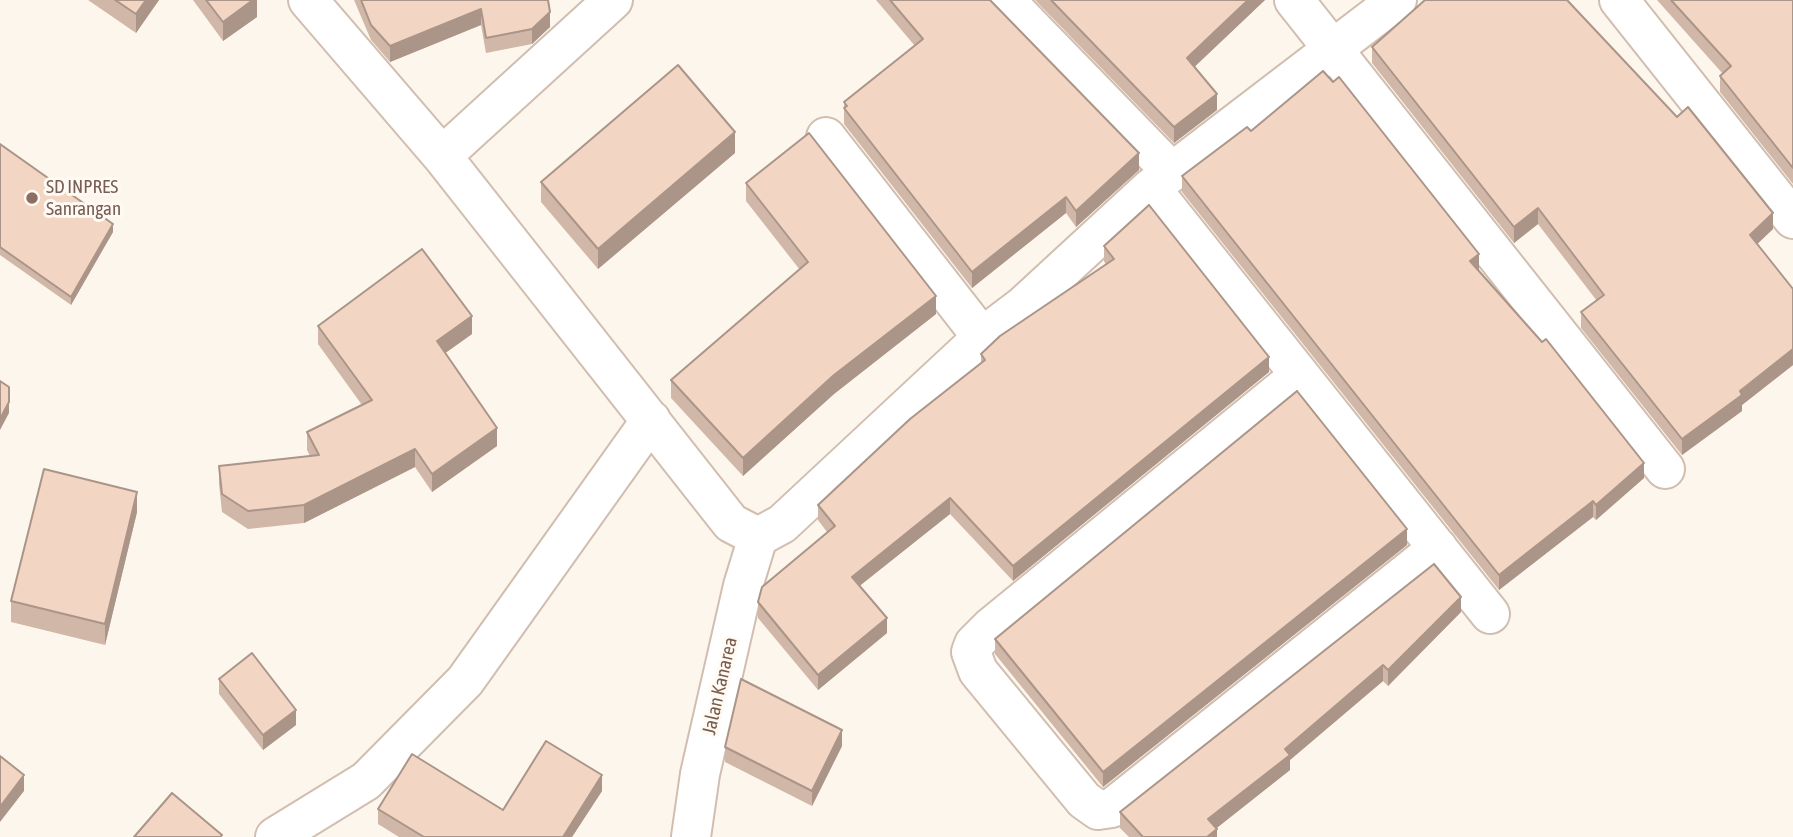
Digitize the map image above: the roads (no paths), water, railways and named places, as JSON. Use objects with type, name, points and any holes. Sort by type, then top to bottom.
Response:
[{"type":"street","points":[[308,0],[442,156],[731,523],[747,534],[758,537],[782,524],[982,337],[1023,306],[1161,179],[1335,50],[1397,0]]},
{"type":"street","points":[[442,156],[613,0]]},
{"type":"street","points":[[1005,0],[1161,179],[1300,375],[1489,614]]},
{"type":"street","points":[[1294,0],[1665,469]]},
{"type":"street","points":[[1619,0],[1793,219]]},
{"type":"street","points":[[826,136],[982,337]]},
{"type":"street","points":[[1300,375],[991,627],[974,644],[971,652],[978,671],[1084,800],[1098,810],[1112,808],[1438,548]]},
{"type":"street","points":[[275,837],[366,780],[465,681],[650,420]]},
{"type":"street","name":"Jalan Kanarea","points":[[691,837],[699,774],[743,586],[758,537]]},
{"type":"place","name":"SD INPRES Sanrangan","points":[[32,198]]}]
